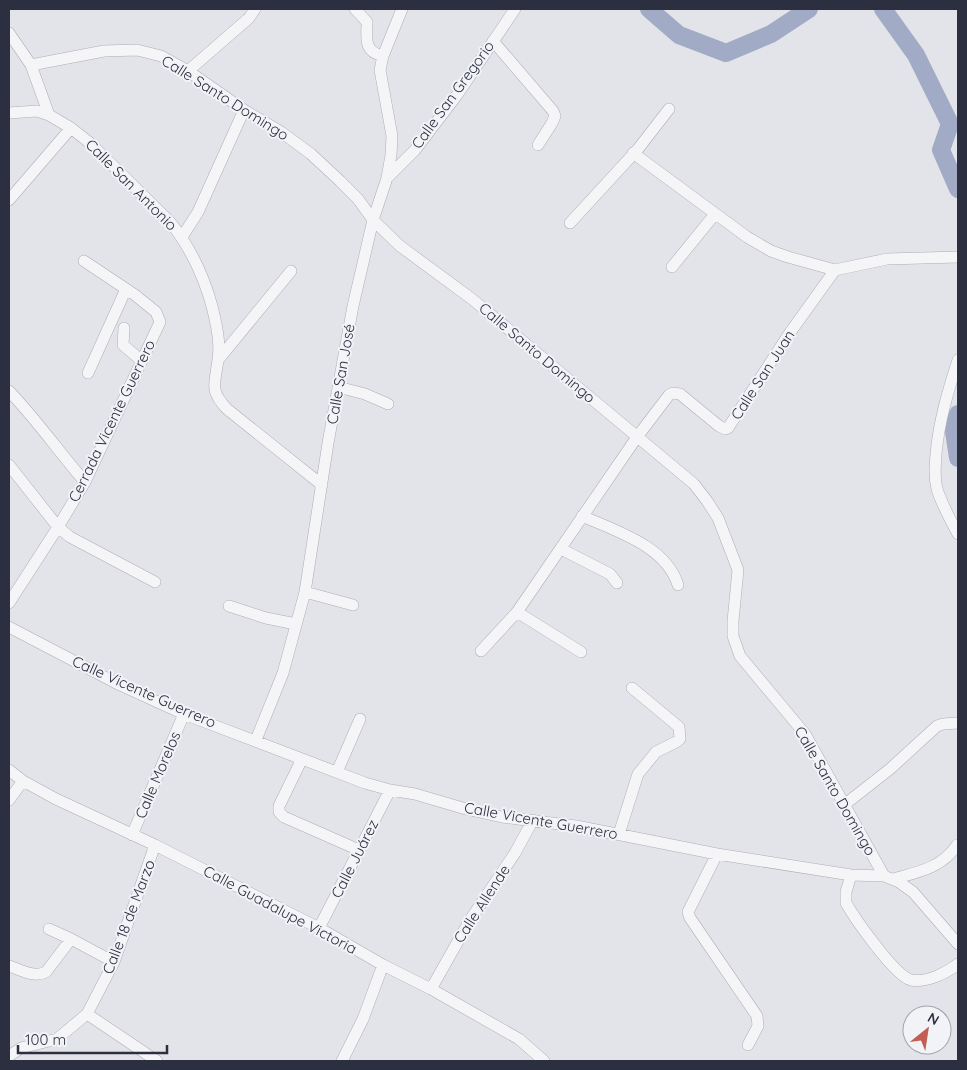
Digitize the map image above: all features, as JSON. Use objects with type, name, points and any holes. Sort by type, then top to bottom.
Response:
[{"type":"street","points":[[188,71],[249,18],[255,9]]},
{"type":"street","points":[[355,9],[367,22],[366,39],[368,47],[376,54],[383,56]]},
{"type":"street","name":"Calle San José","points":[[256,740],[282,673],[305,592],[353,306],[386,178],[392,143],[380,70],[383,56],[402,9]]},
{"type":"street","name":"Calle San Gregorio","points":[[386,178],[415,150],[457,95],[515,9]]},
{"type":"street","points":[[9,33],[31,66],[49,115]]},
{"type":"street","points":[[493,41],[555,116],[538,145]]},
{"type":"street","name":"Calle Santo Domingo","points":[[31,66],[104,51],[137,50],[161,56],[188,71],[311,154],[358,199],[374,220],[400,246],[472,299],[694,484],[718,518],[738,570],[733,621],[734,636],[740,656],[805,734],[844,805],[889,877]]},
{"type":"street","points":[[570,223],[648,138],[669,109]]},
{"type":"street","points":[[182,237],[198,212],[244,110]]},
{"type":"street","points":[[9,113],[37,111],[49,115]]},
{"type":"street","name":"Calle San Antonio","points":[[49,115],[71,128],[97,150],[170,222],[182,237],[209,297],[215,319],[218,360],[214,390],[220,401],[322,485]]},
{"type":"street","points":[[9,200],[71,128]]},
{"type":"street","points":[[633,153],[746,237],[771,251],[835,270],[887,259],[958,257]]},
{"type":"street","points":[[672,267],[715,214]]},
{"type":"street","name":"Cerrada Vicente Guerrero","points":[[9,603],[85,482],[160,322],[156,312],[84,261]]},
{"type":"street","name":"Calle San Juan","points":[[481,651],[516,612],[637,437],[669,395],[673,393],[683,396],[722,428],[728,428],[789,334],[835,270]]},
{"type":"street","points":[[218,360],[291,271]]},
{"type":"street","points":[[88,373],[126,289]]},
{"type":"street","points":[[124,328],[123,345],[142,360]]},
{"type":"street","points":[[958,360],[938,429],[935,470],[943,508],[958,534]]},
{"type":"street","points":[[338,387],[365,394],[388,404]]},
{"type":"street","points":[[9,390],[25,407],[57,451],[85,482]]},
{"type":"street","points":[[9,465],[58,527],[70,537],[155,582]]},
{"type":"street","points":[[582,516],[635,540],[662,558],[675,575],[678,585]]},
{"type":"street","points":[[561,548],[610,574],[617,582]]},
{"type":"street","points":[[305,592],[353,605]]},
{"type":"street","points":[[229,606],[266,618],[296,624]]},
{"type":"street","points":[[516,612],[581,652]]},
{"type":"street","name":"Calle Vicente Guerrero","points":[[9,627],[116,684],[184,714],[390,790],[415,794],[502,817],[576,826],[717,854],[851,875],[889,877]]},
{"type":"street","points":[[619,834],[638,774],[656,752],[676,742],[680,738],[681,733],[679,727],[632,688]]},
{"type":"street","name":"Calle Morelos","points":[[132,835],[184,714]]},
{"type":"street","points":[[337,772],[360,719]]},
{"type":"street","points":[[844,805],[890,769],[937,726],[958,723]]},
{"type":"street","points":[[302,759],[279,806],[279,812],[284,817],[359,850]]},
{"type":"street","name":"Calle Guadalupe Victoria","points":[[9,770],[23,781],[56,799],[155,845],[319,928],[383,965],[432,988],[519,1039],[544,1061]]},
{"type":"street","points":[[9,800],[23,781]]},
{"type":"street","name":"Calle Juárez","points":[[319,928],[390,790]]},
{"type":"street","name":"Calle Allende","points":[[432,988],[470,920],[515,853],[534,820]]},
{"type":"street","name":"Calle 18 de Marzo","points":[[9,1056],[21,1048],[56,1039],[87,1014],[114,962],[155,845]]},
{"type":"street","points":[[889,877],[927,870],[939,865],[957,845]]},
{"type":"street","points":[[717,854],[688,912],[690,918],[757,1016],[758,1026],[748,1046]]},
{"type":"street","points":[[851,875],[846,892],[846,903],[896,971],[909,980],[924,980],[935,977],[958,964]]},
{"type":"street","points":[[889,877],[905,885],[920,898],[958,944]]},
{"type":"street","points":[[49,929],[114,962]]},
{"type":"street","points":[[9,966],[35,975],[46,972],[71,939]]},
{"type":"street","points":[[342,1061],[363,1019],[383,965]]},
{"type":"street","points":[[87,1014],[157,1061]]},
{"type":"waterway","points":[[649,9],[679,35],[726,53],[771,34],[809,9]]},
{"type":"waterway","points":[[883,9],[916,55],[950,124],[941,150],[958,189]]},
{"type":"waterway","points":[[958,414],[953,425],[958,458]]}]
